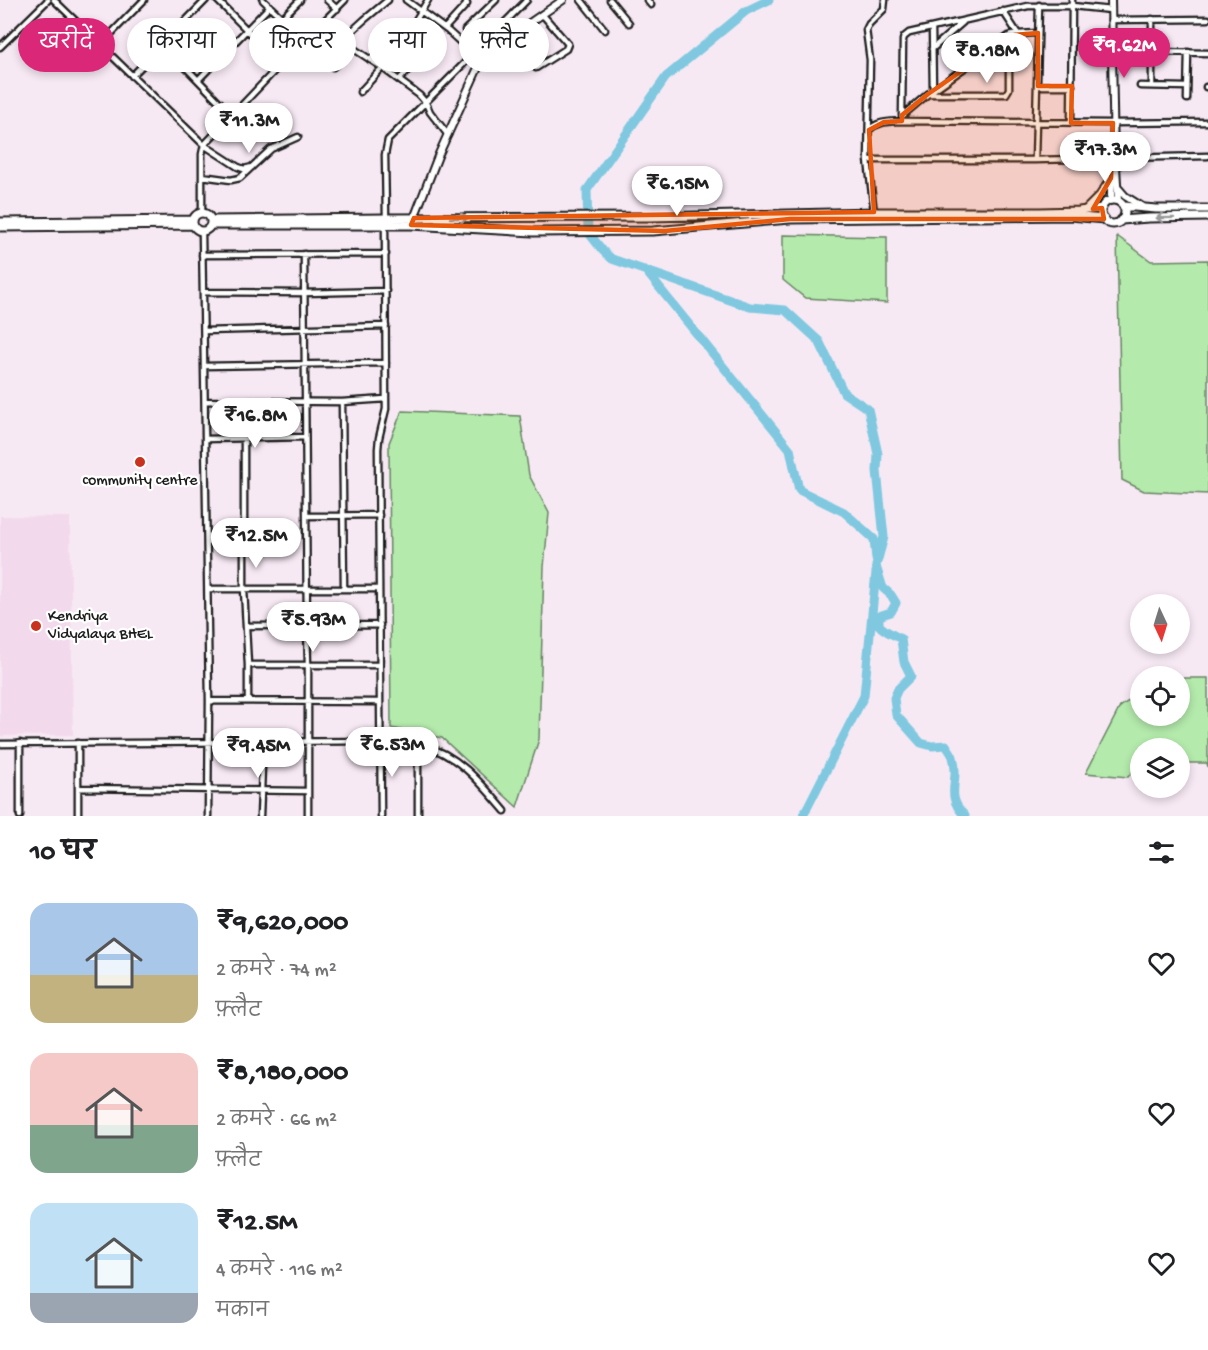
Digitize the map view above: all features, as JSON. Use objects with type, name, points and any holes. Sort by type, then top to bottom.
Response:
[{"type":"main road","points":[[1104,219],[1101,212],[1104,204],[1117,202],[1146,209],[1208,209]]},
{"type":"main road","points":[[1117,202],[1125,213],[1121,220]]},
{"type":"main road","points":[[211,222],[413,221],[874,212],[1040,212],[1102,208]]},
{"type":"main road","points":[[202,213],[206,214],[211,222],[209,229],[202,232],[197,230],[193,223],[197,214],[202,213]]},
{"type":"main road","points":[[413,221],[533,232],[653,231],[790,219],[1070,216],[1104,219],[1114,223],[1121,220],[1149,218],[1208,218]]},
{"type":"main road","points":[[0,222],[193,223]]},
{"type":"main road","points":[[0,227],[193,223]]},
{"type":"street","points":[[0,47],[48,0]]},
{"type":"street","points":[[54,0],[72,18]]},
{"type":"street","points":[[188,18],[206,0]]},
{"type":"street","points":[[217,0],[247,29]]},
{"type":"street","points":[[263,0],[282,18],[300,0]]},
{"type":"street","points":[[327,0],[337,9]]},
{"type":"street","points":[[327,18],[345,0]]},
{"type":"street","points":[[356,27],[388,0]]},
{"type":"street","points":[[406,0],[431,18]]},
{"type":"street","points":[[417,18],[428,0]]},
{"type":"street","points":[[447,26],[467,4],[465,0]]},
{"type":"street","points":[[477,18],[496,0]]},
{"type":"street","points":[[509,18],[527,0]]},
{"type":"street","points":[[536,18],[563,0]]},
{"type":"street","points":[[581,0],[605,30]]},
{"type":"street","points":[[610,0],[629,23]]},
{"type":"street","points":[[647,0],[651,5]]},
{"type":"street","points":[[874,212],[868,160],[870,60],[866,30],[884,9],[885,0]]},
{"type":"street","points":[[1111,0],[1117,202]]},
{"type":"street","points":[[115,28],[140,1]]},
{"type":"street","points":[[902,118],[904,37],[909,33],[1039,5],[1072,3],[1111,10]]},
{"type":"street","points":[[1071,123],[1072,3]]},
{"type":"street","points":[[1035,160],[1039,5]]},
{"type":"street","points":[[198,80],[270,6]]},
{"type":"street","points":[[1003,11],[1018,34]]},
{"type":"street","points":[[542,14],[545,18]]},
{"type":"street","points":[[1152,19],[1152,86]]},
{"type":"street","points":[[1111,20],[1208,19]]},
{"type":"street","points":[[932,50],[966,20]]},
{"type":"street","points":[[549,22],[568,44],[566,49],[549,60]]},
{"type":"street","points":[[931,93],[932,28]]},
{"type":"street","points":[[447,30],[459,41]]},
{"type":"street","points":[[902,118],[931,93],[1009,36],[1038,33]]},
{"type":"street","points":[[931,93],[1006,94],[1009,89],[1009,36]]},
{"type":"street","points":[[1153,52],[1208,52]]},
{"type":"street","points":[[1187,99],[1188,52]]},
{"type":"street","points":[[115,60],[204,145],[238,167],[244,169],[252,167]]},
{"type":"street","points":[[381,816],[378,449],[386,399],[386,145],[459,69]]},
{"type":"street","points":[[132,76],[136,72]]},
{"type":"street","points":[[190,72],[232,114]]},
{"type":"street","points":[[202,213],[204,145],[273,72]]},
{"type":"street","points":[[360,92],[381,72]]},
{"type":"street","points":[[388,72],[426,103],[430,112],[448,135]]},
{"type":"street","points":[[399,80],[406,72]]},
{"type":"street","points":[[413,221],[476,72]]},
{"type":"street","points":[[1038,86],[1072,86]]},
{"type":"street","points":[[1140,86],[1187,87]]},
{"type":"street","points":[[868,130],[884,122],[902,118],[1071,123],[1208,122]]},
{"type":"street","points":[[202,176],[237,180],[271,149],[297,137]]},
{"type":"street","points":[[868,160],[1035,160],[1208,156]]},
{"type":"street","points":[[1114,158],[1111,163],[1111,178],[1117,202]]},
{"type":"street","points":[[1085,210],[1100,195],[1111,178]]},
{"type":"street","points":[[1117,186],[1125,196],[1146,209]]},
{"type":"street","points":[[202,232],[208,589],[208,816]]},
{"type":"street","points":[[304,254],[308,816]]},
{"type":"street","points":[[202,255],[386,254]]},
{"type":"street","points":[[203,292],[386,291]]},
{"type":"street","points":[[204,331],[386,326]]},
{"type":"street","points":[[204,366],[386,363]]},
{"type":"street","points":[[205,401],[342,402],[386,399]]},
{"type":"street","points":[[342,402],[344,589]]},
{"type":"street","points":[[205,440],[305,437]]},
{"type":"street","points":[[244,438],[244,589],[248,700]]},
{"type":"street","points":[[307,516],[379,515]]},
{"type":"street","points":[[208,589],[379,589]]},
{"type":"street","points":[[246,626],[380,625]]},
{"type":"street","points":[[248,665],[379,665]]},
{"type":"street","points":[[209,700],[379,702]]},
{"type":"street","points":[[0,744],[381,741],[418,744],[443,753],[469,771],[505,811]]},
{"type":"street","points":[[260,816],[263,742]]},
{"type":"street","points":[[20,743],[20,816]]},
{"type":"street","points":[[78,743],[78,816]]},
{"type":"street","points":[[418,744],[418,816]]},
{"type":"street","points":[[78,788],[308,791]]},
{"type":"highlighted area","points":[[1038,33],[1038,86],[1072,86],[1071,123],[1113,123],[1111,178],[1093,209],[1102,208],[1104,219],[790,219],[665,231],[411,225],[414,218],[874,212],[869,130],[884,122],[902,121],[902,115],[928,94],[1014,35]]},
{"type":"shaded area","name":"Kendriya Vidyalaya BHEL","points":[[0,516],[70,517],[73,735],[0,736]]},
{"type":"green space","points":[[783,235],[887,237],[887,303],[805,298],[783,280]]},
{"type":"green space","points":[[1117,236],[1151,261],[1208,260],[1208,494],[1144,491],[1122,480]]},
{"type":"green space","points":[[402,411],[520,416],[529,475],[549,513],[544,567],[539,739],[517,807],[442,738],[391,728],[389,443]]},
{"type":"green space","points":[[1190,678],[1208,678],[1208,767],[1207,763],[1190,763],[1190,738],[1130,738],[1130,775],[1128,777],[1086,773],[1120,707],[1130,700],[1130,726],[1190,726]]},
{"type":"waterway","points":[[769,0],[746,11],[666,77],[587,190],[588,232],[612,259],[750,307],[785,310],[819,341],[844,393],[868,409],[878,454],[877,471],[884,537],[876,566],[883,588],[896,603],[891,612],[879,616],[879,625],[901,639],[904,662],[911,676],[898,689],[894,698],[896,715],[921,743],[932,746],[946,745],[955,766],[955,801],[965,816]]},
{"type":"waterway","points":[[645,270],[790,449],[799,490],[844,512],[874,539],[876,559]]},
{"type":"waterway","points":[[803,816],[864,696],[876,572]]},
{"type":"place","name":"community centre","points":[[140,462]]},
{"type":"place","name":"Kendriya Vidyalaya BHEL","points":[[36,626]]}]
